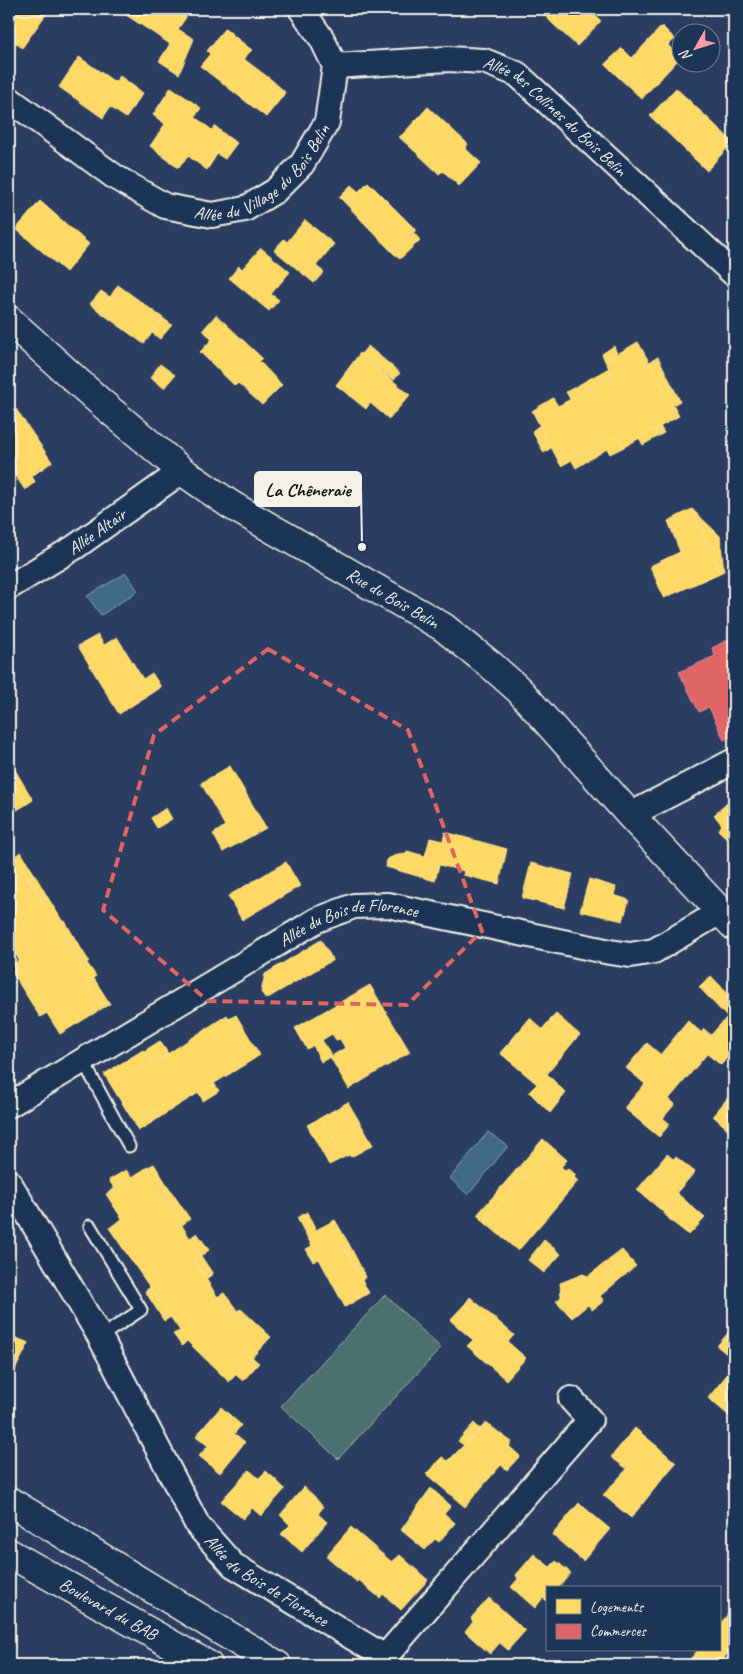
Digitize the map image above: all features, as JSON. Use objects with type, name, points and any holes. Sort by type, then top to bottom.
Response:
[{"type":"street","points":[[301,9],[322,38],[335,66]]},
{"type":"street","name":"Allée des Collines du Bois Belin","points":[[335,66],[448,59],[484,61],[517,74],[734,274]]},
{"type":"street","name":"Allée du Village du Bois Belin","points":[[9,99],[115,177],[165,206],[212,215],[245,209],[275,191],[302,164],[327,122],[335,66]]},
{"type":"street","name":"Rue du Bois Belin","points":[[9,320],[98,400],[182,471],[231,505],[443,627],[519,690],[630,815],[727,919]]},
{"type":"street","name":"Allée Altaïr","points":[[9,587],[75,547],[182,471]]},
{"type":"street","points":[[630,815],[734,761]]},
{"type":"street","name":"Allée du Bois de Florence","points":[[10,1102],[83,1061],[318,920],[354,906],[388,905],[630,955],[654,951],[727,919]]},
{"type":"street","name":"Allée du Bois de Florence","points":[[9,1182],[100,1337],[198,1526],[233,1565],[385,1657],[590,1420],[571,1400]]},
{"type":"street","points":[[9,1501],[276,1665]]},
{"type":"street","name":"Boulevard du BAB","points":[[9,1553],[208,1665]]},
{"type":"lane","points":[[83,1061],[129,1146]]},
{"type":"lane","points":[[90,1226],[141,1310],[100,1337]]},
{"type":"highlighted area","points":[[268,649],[408,730],[482,931],[407,1005],[208,1001],[103,910],[154,735]]},
{"type":"green space","points":[[385,1295],[441,1348],[338,1459],[281,1406]]},
{"type":"water","points":[[126,573],[138,591],[101,615],[87,596]]},
{"type":"water","points":[[488,1132],[508,1146],[468,1195],[450,1178]]},
{"type":"building: Logements","points":[[9,9],[32,9],[44,17],[22,48],[9,38]]},
{"type":"building: Logements","points":[[32,9],[41,9],[47,13],[44,17]]},
{"type":"building: Logements","points":[[117,9],[176,9],[174,12],[185,19],[178,29],[194,39],[179,74],[159,61],[170,44]]},
{"type":"building: Logements","points":[[176,9],[187,15],[185,19],[174,12]]},
{"type":"building: Logements","points":[[537,9],[588,9],[601,21],[577,46],[553,24],[556,21],[547,11],[543,14]]},
{"type":"building: Logements","points":[[547,11],[556,21],[553,24],[543,14]]},
{"type":"building: Logements","points":[[662,26],[670,34],[670,43],[668,45],[670,47],[670,69],[646,94],[621,70],[616,75],[605,64],[622,48],[632,58]]},
{"type":"building: Logements","points":[[225,28],[239,40],[232,50],[273,81],[270,86],[283,96],[266,117],[200,66],[210,54],[207,51]]},
{"type":"building: Logements","points":[[239,40],[252,50],[243,59],[232,50]]},
{"type":"building: Logements","points":[[79,57],[115,82],[120,76],[143,93],[126,118],[110,107],[103,118],[59,87]]},
{"type":"building: Logements","points":[[621,70],[646,94],[642,99],[616,75]]},
{"type":"building: Logements","points":[[273,81],[285,92],[283,96],[270,86]]},
{"type":"building: Logements","points":[[171,87],[201,108],[195,117],[212,130],[215,126],[228,137],[207,170],[188,156],[178,168],[150,146],[165,124],[153,115]]},
{"type":"building: Logements","points":[[676,88],[733,142],[710,167],[687,145],[684,149],[650,116]]},
{"type":"building: Logements","points":[[428,107],[468,144],[465,148],[481,163],[459,186],[443,171],[439,174],[421,157],[425,153],[403,134]]},
{"type":"building: Logements","points":[[403,134],[425,153],[421,157],[399,137]]},
{"type":"building: Logements","points":[[228,137],[237,143],[225,159],[217,154]]},
{"type":"building: Logements","points":[[687,145],[710,167],[707,171],[684,149]]},
{"type":"building: Logements","points":[[368,182],[416,230],[392,252],[346,204]]},
{"type":"building: Logements","points":[[351,185],[359,192],[346,204],[339,197]]},
{"type":"building: Logements","points":[[732,189],[734,191],[734,204],[726,197]]},
{"type":"building: Logements","points":[[40,201],[89,244],[66,272],[16,229]]},
{"type":"building: Logements","points":[[305,220],[334,244],[316,266],[324,272],[314,283],[274,250],[284,239],[287,242]]},
{"type":"building: Logements","points":[[414,233],[420,240],[400,259],[392,252]]},
{"type":"building: Logements","points":[[261,248],[290,272],[271,294],[279,300],[269,311],[229,278],[239,266],[242,269]]},
{"type":"building: Logements","points":[[118,285],[163,318],[144,344],[100,312]]},
{"type":"building: Logements","points":[[101,291],[110,297],[100,312],[90,304]]},
{"type":"building: Logements","points":[[216,315],[226,324],[212,340],[203,330]]},
{"type":"building: Logements","points":[[163,318],[172,325],[160,339],[152,333]]},
{"type":"building: Logements","points":[[226,324],[262,358],[259,361],[282,385],[262,405],[238,383],[235,386],[200,352]]},
{"type":"building: Logements","points":[[638,342],[679,416],[624,447],[617,435],[561,466],[532,411],[553,398],[558,406],[613,376],[605,361]]},
{"type":"building: Logements","points":[[368,346],[400,373],[394,380],[361,354]]},
{"type":"building: Logements","points":[[614,346],[617,354],[605,361],[602,354]]},
{"type":"building: Logements","points":[[360,353],[410,395],[389,419],[370,403],[366,409],[336,385]]},
{"type":"building: Logements","points":[[658,357],[680,401],[673,405],[649,362]]},
{"type":"building: Logements","points":[[160,364],[175,375],[164,388],[150,378]]},
{"type":"building: Logements","points":[[609,368],[613,376],[570,399],[566,392]]},
{"type":"building: Logements","points":[[16,409],[52,462],[32,476],[35,482],[25,490],[9,466],[9,413]]},
{"type":"building: Logements","points":[[540,425],[551,448],[544,453],[532,431]]},
{"type":"building: Logements","points":[[660,426],[664,433],[643,445],[639,438]]},
{"type":"building: Logements","points":[[617,435],[624,447],[610,454],[607,449],[576,468],[572,461]]},
{"type":"building: Logements","points":[[692,509],[720,536],[724,571],[720,573]]},
{"type":"building: Logements","points":[[692,509],[720,573],[664,598],[650,566],[680,552],[668,521]]},
{"type":"building: Logements","points":[[98,635],[104,645],[117,637],[143,679],[152,673],[161,687],[119,714],[78,646]]},
{"type":"building: Logements","points":[[9,759],[18,775],[12,780],[9,774]]},
{"type":"building: Logements","points":[[230,766],[266,828],[223,852],[213,834],[225,826],[201,783]]},
{"type":"building: Logements","points":[[9,774],[27,804],[9,815]]},
{"type":"building: Logements","points":[[18,775],[33,800],[27,804],[12,780]]},
{"type":"building: Logements","points":[[734,797],[733,844],[718,830],[722,825],[714,815]]},
{"type":"building: Logements","points":[[166,808],[172,819],[157,828],[151,818]]},
{"type":"building: Logements","points":[[445,832],[507,849],[499,884],[463,875],[464,871],[439,865],[435,881],[386,867],[387,859],[402,853],[406,854],[407,851],[425,856],[430,838],[443,841]]},
{"type":"building: Logements","points":[[21,852],[35,875],[28,879],[15,856]]},
{"type":"building: Logements","points":[[15,856],[42,900],[47,896],[63,922],[57,927],[81,967],[87,963],[96,976],[87,982],[103,1008],[60,1034],[15,963],[19,960],[9,944],[17,937],[9,927],[9,860]]},
{"type":"building: Logements","points":[[286,862],[300,886],[242,920],[228,896]]},
{"type":"building: Logements","points":[[531,863],[573,874],[564,908],[522,898]]},
{"type":"building: Logements","points":[[35,875],[47,896],[42,900],[28,879]]},
{"type":"building: Logements","points":[[589,879],[616,887],[614,895],[629,900],[623,921],[580,911]]},
{"type":"building: Logements","points":[[65,921],[77,942],[69,946],[57,927]]},
{"type":"building: Logements","points":[[9,927],[17,937],[9,944]]},
{"type":"building: Logements","points":[[321,940],[333,960],[266,999],[261,992],[265,974]]},
{"type":"building: Logements","points":[[77,942],[89,961],[81,967],[69,946]]},
{"type":"building: Logements","points":[[15,963],[27,982],[20,985],[9,967]]},
{"type":"building: Logements","points":[[711,976],[731,997],[722,1005],[702,984]]},
{"type":"building: Logements","points":[[93,977],[110,1004],[103,1008],[87,982]]},
{"type":"building: Logements","points":[[27,982],[47,1013],[40,1017],[20,985]]},
{"type":"building: Logements","points":[[702,984],[733,1017],[712,1041],[701,1033],[704,1029],[711,1035],[727,1017],[699,987]]},
{"type":"building: Logements","points":[[370,985],[410,1052],[349,1089],[330,1057],[345,1048],[340,1039],[336,1040],[332,1034],[307,1049],[295,1028]]},
{"type":"building: Logements","points":[[731,997],[734,1000],[734,1050],[721,1065],[707,1054],[669,1099],[675,1104],[663,1118],[670,1124],[659,1137],[624,1108],[645,1084],[626,1068],[647,1043],[668,1061],[696,1028],[712,1041],[733,1017],[722,1005]]},
{"type":"building: Logements","points":[[556,1014],[580,1035],[575,1040],[550,1020]]},
{"type":"building: Logements","points":[[227,1015],[254,1059],[174,1108],[169,1102],[135,1124],[104,1074],[143,1050],[152,1064]]},
{"type":"building: Logements","points":[[236,1015],[260,1055],[254,1059],[229,1019]]},
{"type":"building: Logements","points":[[530,1018],[542,1029],[525,1049],[513,1038]]},
{"type":"building: Logements","points":[[550,1020],[575,1040],[547,1074],[566,1093],[550,1113],[529,1092],[537,1084],[500,1053],[513,1038],[525,1049]]},
{"type":"building: Logements","points":[[688,1021],[696,1028],[668,1061],[660,1055]]},
{"type":"building: Logements","points":[[322,1040],[332,1056],[321,1062],[313,1045]]},
{"type":"building: Logements","points":[[160,1041],[169,1055],[152,1064],[144,1051]]},
{"type":"building: Logements","points":[[214,1083],[219,1091],[203,1101],[199,1093]]},
{"type":"building: Logements","points":[[730,1095],[734,1099],[734,1129],[731,1132],[713,1116]]},
{"type":"building: Logements","points":[[169,1102],[174,1108],[153,1122],[149,1115]]},
{"type":"building: Logements","points":[[348,1102],[373,1145],[351,1157],[338,1146],[320,1118]]},
{"type":"building: Logements","points":[[149,1115],[153,1122],[138,1131],[135,1124]]},
{"type":"building: Logements","points":[[320,1118],[338,1146],[349,1155],[329,1165],[307,1125]]},
{"type":"building: Logements","points":[[543,1139],[567,1160],[561,1167],[548,1154],[527,1178],[524,1176],[484,1222],[477,1215]]},
{"type":"building: Logements","points":[[548,1154],[565,1170],[568,1168],[576,1175],[574,1177],[578,1181],[518,1251],[484,1222],[524,1176],[527,1178]]},
{"type":"building: Logements","points":[[667,1154],[673,1159],[676,1157],[695,1172],[661,1210],[637,1190]]},
{"type":"building: Logements","points":[[154,1164],[169,1188],[162,1192],[146,1168]]},
{"type":"building: Logements","points":[[146,1168],[201,1256],[194,1260],[229,1315],[241,1309],[271,1337],[229,1382],[187,1341],[109,1228],[122,1219],[106,1194]]},
{"type":"building: Logements","points":[[126,1170],[132,1177],[114,1188],[109,1180]]},
{"type":"building: Logements","points":[[169,1188],[190,1219],[182,1225],[162,1192]]},
{"type":"building: Logements","points":[[677,1193],[688,1203],[671,1221],[661,1210]]},
{"type":"building: Logements","points":[[688,1203],[705,1218],[689,1235],[671,1221]]},
{"type":"building: Logements","points":[[307,1212],[316,1230],[335,1220],[349,1244],[344,1247],[369,1293],[345,1307],[319,1259],[313,1262],[306,1249],[312,1246],[297,1218]]},
{"type":"building: Logements","points":[[197,1233],[209,1250],[201,1256],[190,1238]]},
{"type":"building: Logements","points":[[544,1240],[561,1254],[544,1273],[528,1260]]},
{"type":"building: Logements","points":[[349,1244],[366,1277],[362,1280],[344,1247]]},
{"type":"building: Logements","points":[[622,1250],[636,1266],[619,1280],[605,1263]]},
{"type":"building: Logements","points":[[201,1256],[213,1274],[206,1279],[194,1260]]},
{"type":"building: Logements","points":[[605,1263],[619,1280],[600,1296],[604,1301],[592,1310],[588,1305],[572,1318],[556,1301]]},
{"type":"building: Logements","points":[[583,1274],[588,1276],[561,1297],[560,1283]]},
{"type":"building: Logements","points":[[151,1287],[171,1317],[164,1321],[145,1291]]},
{"type":"building: Logements","points":[[224,1293],[237,1310],[229,1315],[217,1297]]},
{"type":"building: Logements","points":[[470,1297],[492,1316],[486,1323],[465,1304]]},
{"type":"building: Logements","points":[[465,1304],[486,1323],[492,1316],[514,1335],[508,1342],[526,1358],[506,1380],[467,1346],[473,1340],[450,1320]]},
{"type":"building: Logements","points":[[734,1326],[734,1360],[717,1346]]},
{"type":"building: Logements","points":[[180,1331],[187,1341],[182,1346],[173,1334]]},
{"type":"building: Logements","points":[[9,1335],[29,1343],[21,1358],[9,1353]]},
{"type":"building: Logements","points":[[9,1353],[21,1358],[9,1382]]},
{"type":"building: Logements","points":[[252,1357],[259,1363],[243,1381],[236,1375]]},
{"type":"building: Logements","points":[[734,1366],[734,1375],[721,1391],[734,1403],[734,1420],[708,1398]]},
{"type":"building: Logements","points":[[734,1375],[734,1403],[721,1391]]},
{"type":"building: Logements","points":[[221,1407],[231,1416],[224,1425],[245,1442],[220,1473],[199,1456],[208,1446],[196,1436]]},
{"type":"building: Logements","points":[[231,1416],[241,1425],[235,1433],[224,1425]]},
{"type":"building: Logements","points":[[474,1423],[480,1429],[465,1446],[458,1441]]},
{"type":"building: Logements","points":[[487,1423],[502,1435],[499,1438],[483,1426]]},
{"type":"building: Logements","points":[[483,1426],[499,1438],[502,1435],[512,1442],[509,1446],[520,1456],[507,1470],[496,1461],[476,1485],[481,1488],[465,1507],[426,1474],[442,1457],[448,1461]]},
{"type":"building: Logements","points":[[635,1428],[658,1447],[651,1456],[669,1471],[631,1518],[603,1495],[627,1469],[611,1457]]},
{"type":"building: Logements","points":[[658,1447],[676,1463],[669,1471],[651,1456]]},
{"type":"building: Logements","points":[[496,1461],[501,1465],[481,1488],[476,1485]]},
{"type":"building: Logements","points":[[249,1470],[269,1487],[276,1480],[285,1489],[261,1516],[252,1508],[243,1519],[221,1501]]},
{"type":"building: Logements","points":[[266,1471],[276,1480],[269,1487],[259,1478]]},
{"type":"building: Logements","points":[[304,1487],[314,1496],[307,1504],[327,1522],[302,1552],[281,1534],[290,1525],[280,1515]]},
{"type":"building: Logements","points":[[431,1488],[451,1506],[445,1513],[425,1496]]},
{"type":"building: Logements","points":[[314,1496],[323,1507],[318,1514],[307,1504]]},
{"type":"building: Logements","points":[[425,1496],[455,1523],[439,1542],[435,1539],[425,1550],[401,1530]]},
{"type":"building: Logements","points":[[579,1503],[610,1529],[583,1561],[552,1535]]},
{"type":"building: Logements","points":[[351,1527],[381,1553],[357,1582],[326,1556]]},
{"type":"building: Logements","points":[[381,1553],[392,1562],[400,1555],[420,1573],[393,1603],[375,1587],[370,1590],[359,1580]]},
{"type":"building: Logements","points":[[534,1554],[550,1567],[556,1561],[571,1573],[560,1586],[546,1586],[546,1600],[543,1598],[535,1608],[511,1587],[518,1579],[516,1575]]},
{"type":"building: Logements","points":[[420,1573],[428,1580],[401,1610],[393,1603]]},
{"type":"building: Logements","points":[[375,1587],[383,1594],[380,1598],[370,1590]]},
{"type":"building: Logements","points":[[489,1598],[517,1623],[490,1654],[465,1632],[473,1622],[471,1618]]},
{"type":"building: Logements","points":[[734,1607],[734,1646],[718,1665],[685,1665],[696,1652],[720,1652],[720,1624]]},
{"type":"building: Logements","points":[[517,1623],[525,1631],[508,1650],[500,1643]]},
{"type":"building: Commerces","points":[[731,638],[734,645],[734,735],[724,740],[709,707],[699,712],[679,672],[715,656],[712,648]]},
{"type":"place","name":"La Chêneraie","points":[[362,547]]}]
